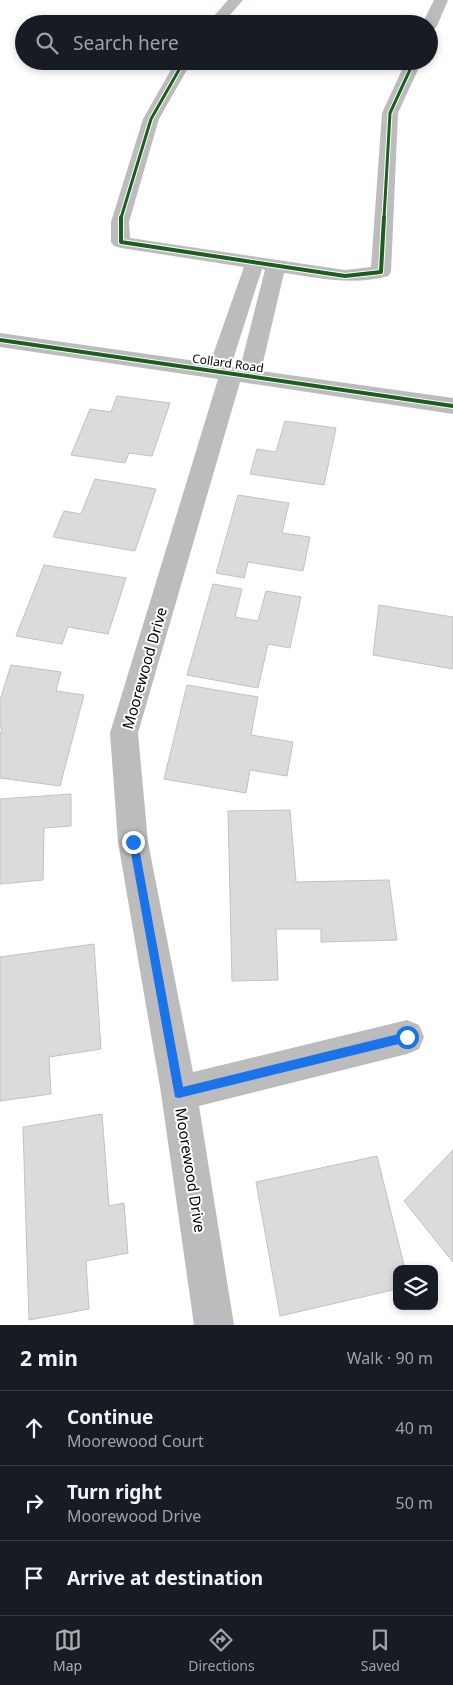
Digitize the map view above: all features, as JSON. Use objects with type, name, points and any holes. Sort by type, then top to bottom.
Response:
[{"type":"street","points":[[222,15],[236,0]]},
{"type":"street","points":[[434,15],[441,0]]},
{"type":"street","points":[[179,70],[151,119],[120,222],[121,242],[345,276],[381,272],[390,113],[410,70]]},
{"type":"street","points":[[233,374],[255,262]]},
{"type":"street","points":[[233,374],[276,265]]},
{"type":"street","name":"Collard Road","points":[[0,340],[453,406]]},
{"type":"street","name":"Moorewood Drive","points":[[214,1325],[179,1093],[133,842],[124,733],[233,374]]},
{"type":"street","points":[[179,1093],[407,1037]]},
{"type":"building","points":[[117,396],[170,403],[152,456],[129,453],[125,463],[71,455],[90,409],[111,412]]},
{"type":"building","points":[[285,421],[336,428],[324,485],[250,474],[257,449],[276,452]]},
{"type":"building","points":[[95,479],[156,489],[135,551],[53,537],[64,511],[81,514]]},
{"type":"building","points":[[238,495],[289,503],[282,533],[310,537],[303,571],[248,562],[244,578],[216,573]]},
{"type":"building","points":[[44,565],[126,578],[108,634],[68,627],[62,644],[16,636]]},
{"type":"building","points":[[213,584],[242,589],[235,617],[258,621],[266,591],[301,597],[290,648],[268,644],[258,688],[187,675]]},
{"type":"building","points":[[379,605],[453,617],[453,669],[373,655]]},
{"type":"building","points":[[11,665],[61,672],[56,691],[84,695],[60,786],[0,778],[0,736],[2,728],[0,728],[0,700]]},
{"type":"building","points":[[187,685],[258,697],[251,735],[293,742],[287,776],[250,770],[246,793],[164,779]]},
{"type":"building","points":[[71,794],[71,826],[44,828],[43,880],[0,884],[0,799]]},
{"type":"building","points":[[290,810],[296,882],[389,880],[397,940],[321,942],[321,929],[276,929],[278,980],[232,981],[228,811]]},
{"type":"building","points":[[94,944],[101,1049],[49,1057],[51,1094],[0,1101],[0,957]]},
{"type":"building","points":[[102,1114],[109,1206],[124,1203],[128,1253],[86,1261],[89,1309],[29,1320],[23,1127]]},
{"type":"building","points":[[453,1150],[453,1262],[404,1201]]},
{"type":"building","points":[[377,1156],[404,1265],[393,1265],[393,1290],[280,1316],[256,1182]]},
{"type":"cycle path","points":[[179,70],[151,119],[120,222],[121,242],[345,276],[381,272],[390,113],[410,70]]},
{"type":"cycle path","points":[[0,340],[453,406]]},
{"type":"route","points":[[133,842],[179,1093],[407,1037]]}]
